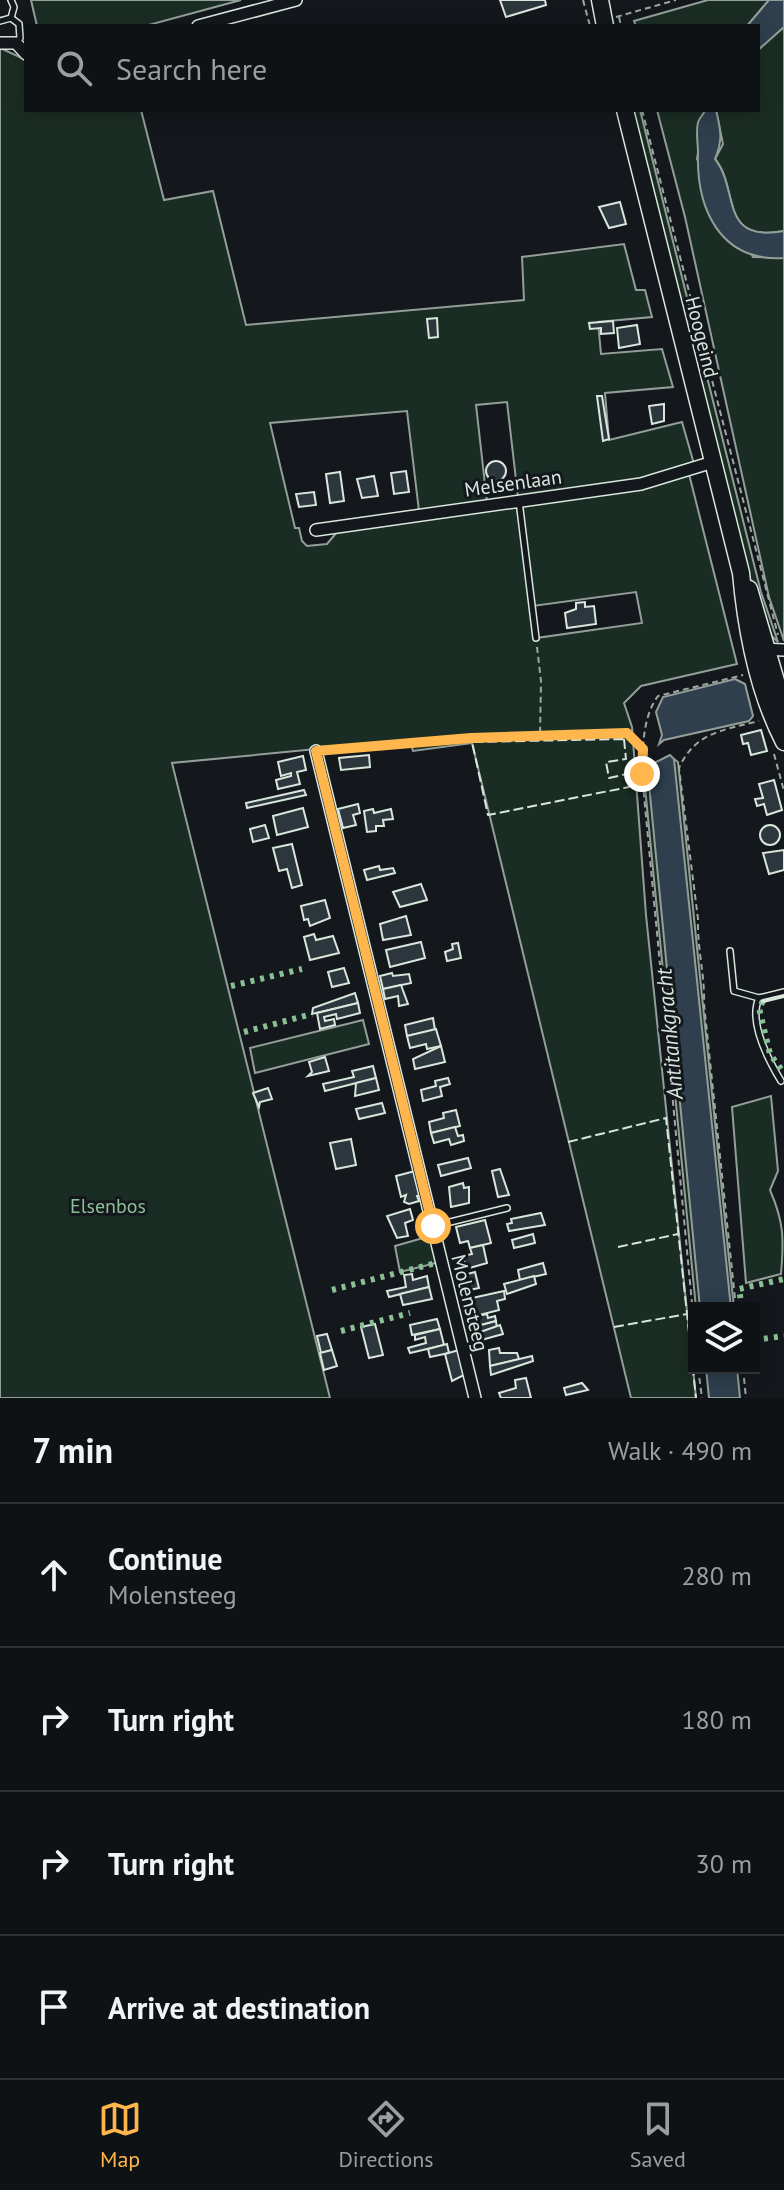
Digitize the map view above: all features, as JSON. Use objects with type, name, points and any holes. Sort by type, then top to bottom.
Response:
[{"type":"main road","name":"Hoogeind","points":[[626,112],[741,573],[772,649]]},
{"type":"main road","points":[[772,649],[759,671],[771,718],[784,742]]},
{"type":"main road","points":[[772,649],[784,742]]},
{"type":"street","points":[[206,24],[296,0]]},
{"type":"street","points":[[0,43],[16,43],[24,52]]},
{"type":"street","name":"Melsenlaan","points":[[316,530],[641,484],[713,462]]},
{"type":"street","name":"Molensteeg","points":[[316,751],[475,1398]]},
{"type":"lane","points":[[11,0],[14,7],[11,18]]},
{"type":"lane","points":[[0,21],[11,18]]},
{"type":"lane","points":[[11,18],[21,29],[16,43]]},
{"type":"lane","points":[[519,500],[536,638]]},
{"type":"lane","points":[[730,951],[734,991],[759,998],[784,992]]},
{"type":"lane","points":[[759,998],[755,1006],[766,1056],[781,1081]]},
{"type":"lane","points":[[433,1226],[507,1208]]},
{"type":"path","points":[[583,0],[589,24]]},
{"type":"path","points":[[604,11],[676,0]]},
{"type":"path","points":[[643,112],[730,458],[772,649]]},
{"type":"path","points":[[536,638],[541,681],[540,737]]},
{"type":"path","points":[[692,1302],[642,774],[646,719],[658,696],[759,671]]},
{"type":"path","points":[[735,1302],[702,959],[697,943],[698,919],[679,768],[686,753],[706,735],[766,720]]},
{"type":"path","points":[[316,751],[471,738],[627,733],[643,749]]},
{"type":"path","points":[[699,1374],[702,1398]]},
{"type":"path","points":[[744,1374],[746,1398]]},
{"type":"green space","points":[[31,0],[241,0],[152,24],[37,24]]},
{"type":"green space","points":[[708,0],[769,0],[749,24],[635,24],[634,21]]},
{"type":"green space","points":[[784,27],[784,231],[763,233],[749,229],[740,222],[715,159],[723,144],[716,112],[760,112],[760,48]]},
{"type":"green space","name":"Elsenbos","points":[[0,48],[24,59],[24,112],[142,112],[164,200],[213,191],[246,325],[524,300],[522,257],[624,244],[636,290],[645,290],[652,317],[598,322],[601,354],[662,349],[673,387],[605,393],[609,440],[682,422],[694,464],[647,479],[518,497],[507,402],[476,405],[487,502],[419,511],[407,411],[270,423],[295,528],[299,528],[302,541],[307,546],[327,544],[337,532],[689,474],[737,664],[641,686],[624,703],[632,727],[646,915],[688,1321],[688,1374],[694,1374],[696,1398],[631,1398],[472,743],[413,751],[410,740],[172,763],[330,1398],[0,1398]],"holes":[[[636,592],[642,623],[536,638],[532,606]]]},
{"type":"green space","points":[[633,112],[641,112],[761,592],[778,642],[767,632],[751,583]]},
{"type":"green space","points":[[658,112],[705,112],[697,159],[753,257],[784,258],[784,641],[769,597],[685,217]]},
{"type":"green space","points":[[674,759],[678,762],[733,1302],[726,1302]]},
{"type":"green space","points":[[648,774],[651,777],[702,1302],[695,1302],[644,777]]},
{"type":"green space","points":[[363,1020],[369,1044],[255,1073],[250,1048]]},
{"type":"green space","points":[[771,1096],[778,1171],[770,1190],[782,1231],[781,1274],[746,1283],[732,1107]]},
{"type":"green space","points":[[430,1236],[436,1263],[400,1272],[395,1246]]},
{"type":"water","points":[[769,0],[784,0],[784,27],[760,48],[760,24],[749,24]]},
{"type":"water","points":[[704,112],[716,112],[720,135],[715,159],[722,171],[734,211],[740,222],[749,229],[763,233],[784,231],[784,258],[762,257],[743,251],[716,228],[707,212],[698,173],[698,123]]},
{"type":"water","points":[[735,679],[745,684],[753,716],[749,721],[664,740],[659,744],[662,735],[656,712],[663,697]]},
{"type":"water","name":"Antitankgracht","points":[[670,755],[674,759],[730,1302],[699,1302],[648,774],[656,762]]},
{"type":"water","points":[[707,1374],[738,1374],[740,1398],[709,1398]]},
{"type":"building","points":[[500,0],[545,0],[546,5],[506,17]]},
{"type":"building","points":[[620,202],[626,224],[609,228],[599,207]]},
{"type":"building","points":[[437,318],[438,337],[429,338],[427,319]]},
{"type":"building","points":[[613,321],[614,333],[601,334],[601,328],[590,329],[589,323]]},
{"type":"building","points":[[637,325],[640,344],[619,348],[617,328]]},
{"type":"building","points":[[597,396],[602,396],[609,439],[603,441]]},
{"type":"building","points":[[664,404],[664,421],[652,424],[649,406]]},
{"type":"building","points":[[496,461],[503,464],[506,471],[503,478],[496,481],[489,478],[486,471],[489,464]]},
{"type":"building","points":[[406,471],[409,492],[394,494],[391,473]]},
{"type":"building","points":[[340,472],[344,501],[330,503],[326,474]]},
{"type":"building","points":[[374,476],[378,496],[362,498],[357,479]]},
{"type":"building","points":[[314,492],[316,505],[299,507],[296,494]]},
{"type":"building","points":[[585,602],[585,607],[594,606],[596,624],[567,628],[565,613],[576,609],[576,603]]},
{"type":"building","points":[[761,730],[767,751],[751,755],[748,743],[743,744],[741,735]]},
{"type":"building","points":[[369,755],[370,767],[341,770],[339,758]]},
{"type":"building","points":[[303,756],[306,770],[297,772],[300,784],[278,789],[276,780],[291,776],[291,773],[281,776],[278,762]]},
{"type":"building","points":[[774,780],[782,810],[767,815],[764,804],[757,806],[755,799],[763,798],[759,784]]},
{"type":"building","points":[[304,790],[306,795],[247,808],[246,803]]},
{"type":"building","points":[[358,804],[360,813],[353,815],[356,825],[343,828],[338,809]]},
{"type":"building","points":[[303,808],[308,827],[277,835],[273,816]]},
{"type":"building","points":[[373,809],[374,813],[391,809],[393,819],[383,820],[384,826],[376,826],[376,831],[367,832],[364,811]]},
{"type":"building","points":[[265,825],[269,838],[253,842],[250,829]]},
{"type":"building","points":[[770,825],[777,828],[780,835],[777,842],[770,845],[763,842],[760,835],[763,828]]},
{"type":"building","points":[[292,844],[302,885],[292,888],[287,869],[279,871],[273,848]]},
{"type":"building","points":[[784,850],[784,870],[769,874],[763,853]]},
{"type":"building","points":[[379,866],[380,870],[393,868],[395,873],[367,880],[364,870]]},
{"type":"building","points":[[421,884],[427,900],[400,907],[393,892]]},
{"type":"building","points":[[325,900],[330,918],[310,926],[308,919],[304,920],[301,906]]},
{"type":"building","points":[[406,916],[411,935],[383,940],[380,924]]},
{"type":"building","points":[[314,934],[316,940],[333,936],[339,953],[310,960],[304,937]]},
{"type":"building","points":[[421,942],[425,958],[390,967],[386,950]]},
{"type":"building","points":[[458,943],[461,958],[447,961],[445,952],[453,949],[452,944]]},
{"type":"building","points":[[344,968],[349,983],[332,987],[328,972]]},
{"type":"building","points":[[392,973],[393,976],[409,974],[411,983],[383,989],[380,976]]},
{"type":"building","points":[[401,985],[408,1004],[399,1006],[398,996],[385,999],[383,989]]},
{"type":"building","points":[[355,993],[358,1003],[312,1014],[313,1008]]},
{"type":"building","points":[[358,1003],[360,1013],[337,1019],[336,1014],[324,1017],[325,1021],[334,1019],[335,1025],[320,1029],[317,1013]]},
{"type":"building","points":[[433,1018],[435,1030],[407,1036],[405,1025]]},
{"type":"building","points":[[436,1029],[441,1046],[427,1049],[426,1044],[410,1048],[407,1036]]},
{"type":"building","points":[[441,1046],[445,1062],[415,1069],[413,1059]]},
{"type":"building","points":[[325,1057],[329,1071],[308,1076],[312,1072],[309,1062]]},
{"type":"building","points":[[373,1066],[376,1078],[325,1091],[323,1084],[354,1077],[352,1071]]},
{"type":"building","points":[[376,1078],[379,1090],[355,1096],[356,1083]]},
{"type":"building","points":[[448,1078],[450,1084],[440,1087],[442,1096],[423,1101],[421,1090],[436,1086],[435,1081]]},
{"type":"building","points":[[268,1088],[272,1099],[260,1102],[259,1107],[253,1093]]},
{"type":"building","points":[[382,1103],[385,1113],[359,1119],[356,1109]]},
{"type":"building","points":[[456,1110],[460,1126],[431,1133],[429,1122],[444,1118],[443,1113]]},
{"type":"building","points":[[455,1127],[458,1136],[463,1135],[464,1141],[451,1145],[449,1139],[434,1143],[431,1133]]},
{"type":"building","points":[[351,1139],[356,1165],[336,1169],[330,1143]]},
{"type":"building","points":[[468,1158],[471,1168],[441,1176],[438,1165]]},
{"type":"building","points":[[500,1169],[509,1195],[498,1197],[492,1171]]},
{"type":"building","points":[[415,1171],[421,1195],[417,1196],[419,1201],[409,1204],[404,1202],[406,1195],[401,1197],[396,1176]]},
{"type":"building","points":[[463,1183],[464,1188],[469,1187],[469,1203],[451,1207],[449,1187]]},
{"type":"building","points":[[410,1209],[413,1220],[405,1223],[408,1236],[397,1238],[387,1216]]},
{"type":"building","points":[[541,1213],[545,1225],[509,1231],[507,1224],[512,1223],[511,1219]]},
{"type":"building","points":[[485,1220],[491,1243],[470,1248],[468,1241],[460,1243],[456,1227]]},
{"type":"building","points":[[533,1234],[535,1243],[514,1248],[512,1240]]},
{"type":"building","points":[[483,1245],[487,1263],[466,1269],[463,1256],[472,1254],[470,1248]]},
{"type":"building","points":[[543,1263],[546,1274],[520,1280],[518,1270]]},
{"type":"building","points":[[475,1272],[479,1288],[460,1292],[456,1277]]},
{"type":"building","points":[[412,1274],[413,1280],[427,1276],[429,1287],[389,1297],[387,1291],[406,1287],[404,1275]]},
{"type":"building","points":[[534,1276],[536,1284],[507,1294],[504,1284]]},
{"type":"building","points":[[429,1287],[432,1299],[403,1305],[400,1294]]},
{"type":"building","points":[[504,1291],[505,1299],[497,1301],[499,1310],[468,1318],[463,1300]]},
{"type":"building","points":[[487,1314],[488,1318],[495,1316],[496,1321],[470,1328],[468,1318]]},
{"type":"building","points":[[437,1319],[440,1329],[412,1335],[410,1325]]},
{"type":"building","points":[[496,1321],[497,1329],[472,1335],[470,1328]]},
{"type":"building","points":[[375,1324],[383,1355],[369,1358],[361,1327]]},
{"type":"building","points":[[500,1325],[503,1334],[474,1342],[472,1335]]},
{"type":"building","points":[[440,1329],[444,1345],[410,1353],[408,1348],[426,1343],[425,1337],[415,1340],[415,1335]]},
{"type":"building","points":[[327,1334],[332,1350],[321,1353],[317,1336]]},
{"type":"building","points":[[447,1344],[449,1353],[430,1357],[428,1349]]},
{"type":"building","points":[[499,1348],[500,1353],[517,1353],[519,1359],[490,1366],[489,1350]]},
{"type":"building","points":[[332,1350],[337,1366],[324,1370],[320,1353]]},
{"type":"building","points":[[459,1350],[466,1374],[452,1381],[445,1354]]},
{"type":"building","points":[[532,1356],[533,1361],[491,1375],[490,1366]]},
{"type":"building","points":[[526,1378],[531,1398],[501,1398],[499,1393],[516,1388],[515,1380]]},
{"type":"building","points":[[582,1383],[588,1390],[566,1395],[564,1388]]},
{"type":"hedge","points":[[231,986],[302,969]]},
{"type":"hedge","points":[[763,1001],[759,1008],[770,1054],[784,1073]]},
{"type":"hedge","points":[[244,1032],[312,1014]]},
{"type":"hedge","points":[[332,1290],[436,1263]]},
{"type":"hedge","points":[[741,1302],[739,1289],[784,1279]]},
{"type":"hedge","points":[[341,1331],[410,1313]]},
{"type":"hedge","points":[[760,1339],[784,1336]]},
{"type":"fence","points":[[624,739],[626,759],[606,762],[609,778],[627,774],[629,787],[488,815],[472,742],[624,739]]},
{"type":"fence","points":[[568,1142],[666,1118],[696,1398]]},
{"type":"fence","points":[[618,1247],[678,1234]]},
{"type":"fence","points":[[614,1327],[687,1314]]},
{"type":"wall","points":[[763,1001],[784,996]]},
{"type":"route","points":[[433,1226],[316,751],[471,738],[627,733],[643,749],[642,774]]}]
